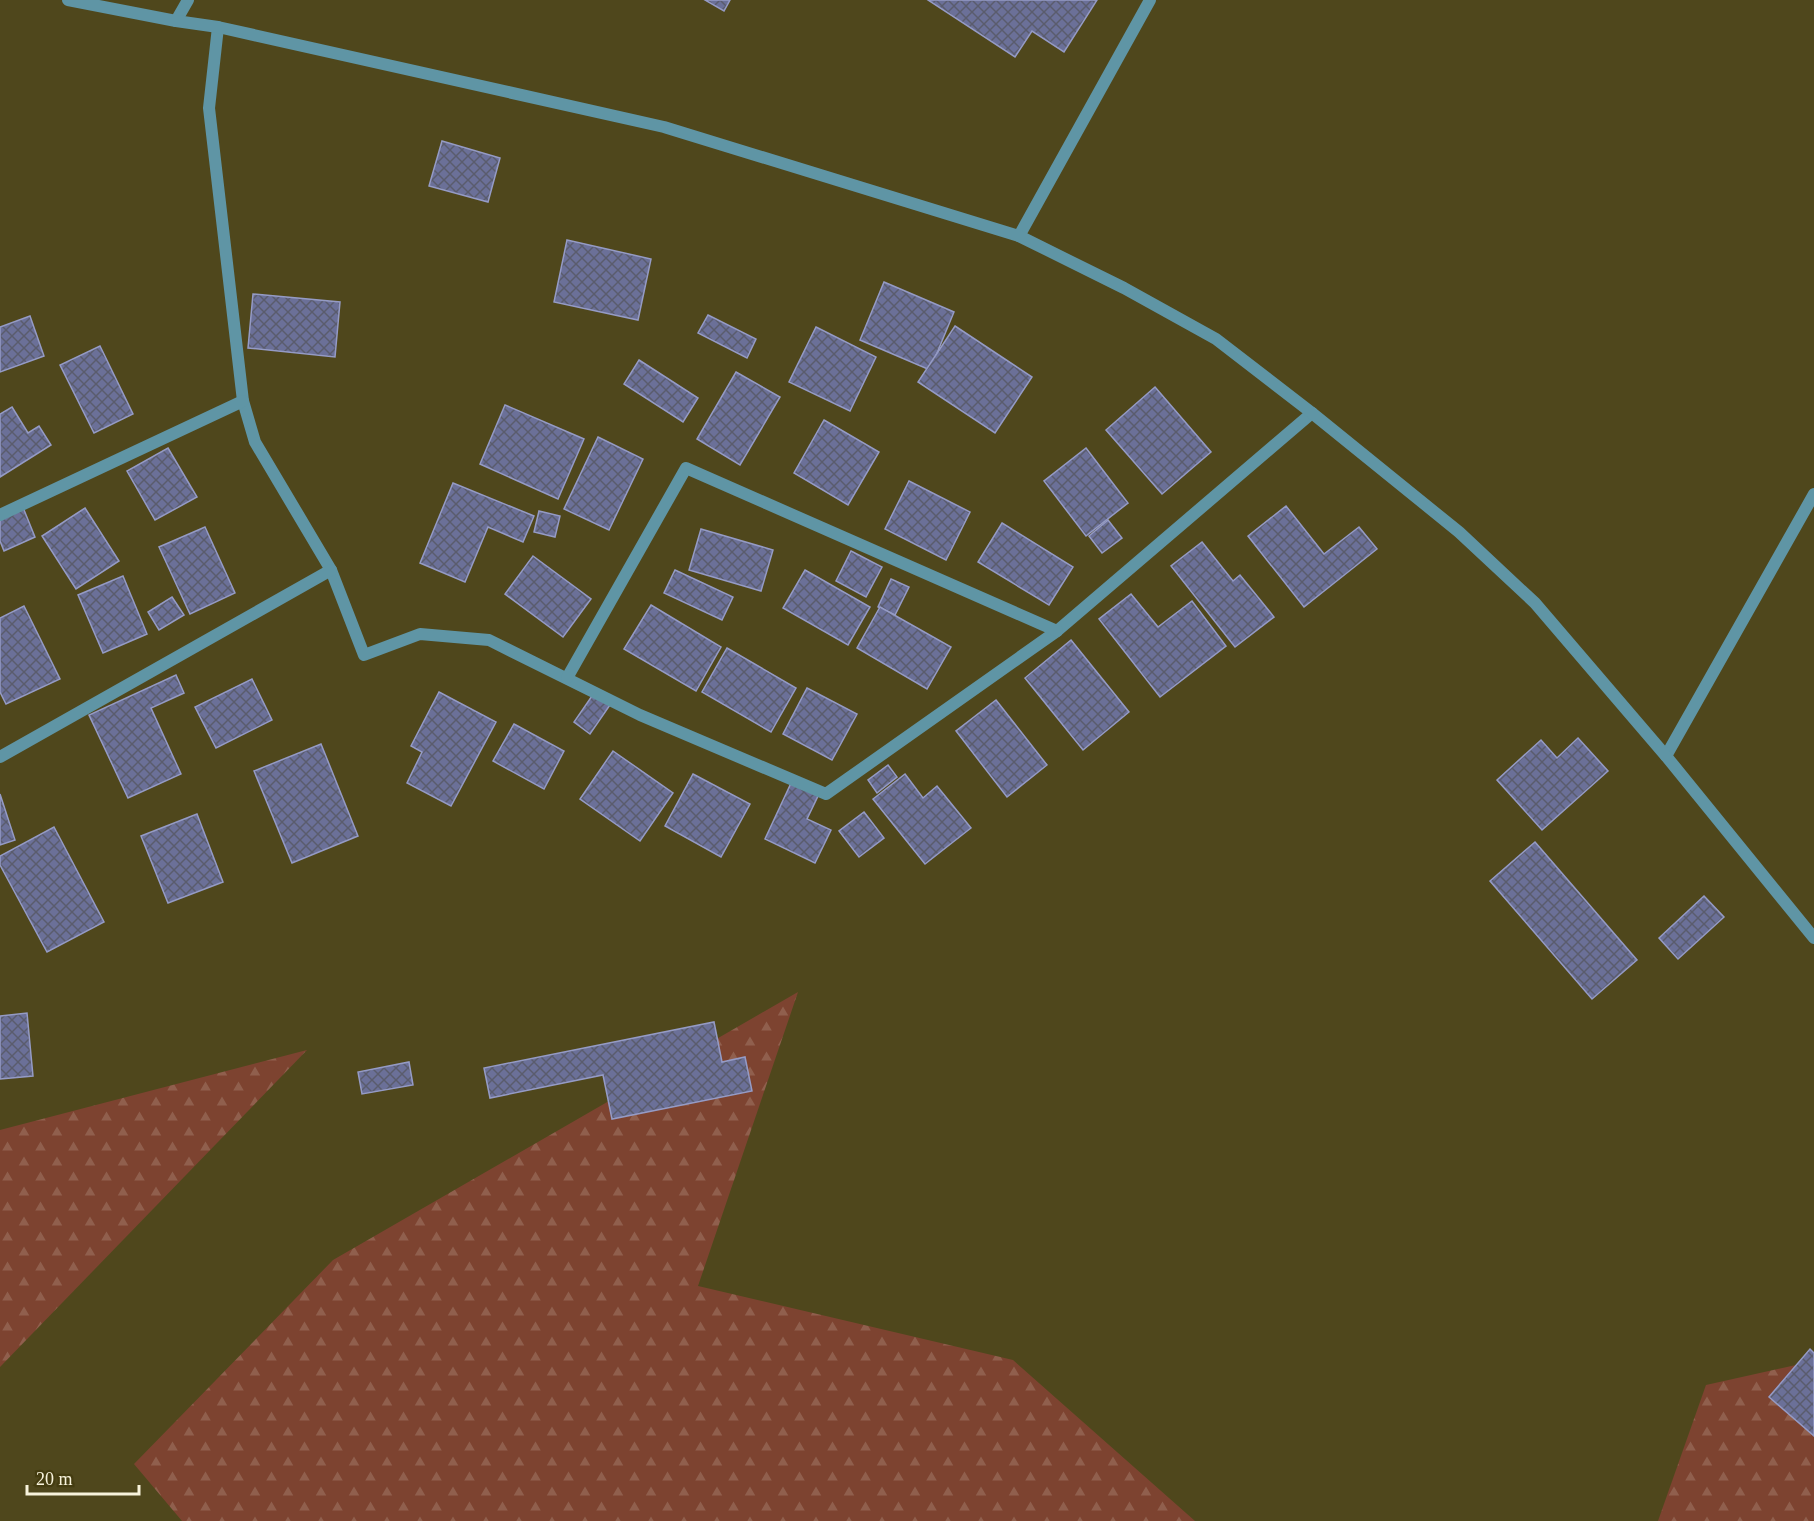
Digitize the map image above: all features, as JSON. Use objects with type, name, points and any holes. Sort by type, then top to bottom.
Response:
[{"type":"street","points":[[68,0],[218,27],[664,127],[1019,236],[1124,288],[1216,339],[1459,532],[1534,603],[1666,756],[1814,938]]},
{"type":"street","points":[[176,21],[188,0]]},
{"type":"street","points":[[1019,236],[1150,0]]},
{"type":"street","points":[[218,27],[209,108],[243,401],[255,442],[332,570],[364,655],[420,634],[489,640],[640,715],[826,794],[1057,631],[1312,413]]},
{"type":"street","points":[[0,515],[243,401]]},
{"type":"street","points":[[567,678],[686,468],[1057,631]]},
{"type":"street","points":[[1666,756],[1814,494]]},
{"type":"street","points":[[0,757],[332,570]]},
{"type":"green space","points":[[798,992],[698,1286],[1013,1360],[1195,1521],[182,1521],[134,1464],[333,1260]]},
{"type":"green space","points":[[307,1050],[0,1367],[0,1130]]},
{"type":"green space","points":[[1814,1361],[1814,1521],[1658,1521],[1706,1385]]},
{"type":"building","points":[[705,0],[730,0],[724,11]]},
{"type":"building","points":[[928,0],[1097,0],[1064,52],[1032,31],[1015,57]]},
{"type":"building","points":[[442,141],[500,158],[488,202],[429,186]]},
{"type":"building","points":[[567,240],[651,259],[638,320],[554,302]]},
{"type":"building","points":[[884,282],[954,312],[930,370],[860,340]]},
{"type":"building","points":[[253,294],[340,302],[335,357],[248,348]]},
{"type":"building","points":[[708,315],[756,339],[747,358],[698,333]]},
{"type":"building","points":[[30,316],[44,356],[0,372],[0,327]]},
{"type":"building","points":[[955,326],[1032,377],[995,433],[918,382]]},
{"type":"building","points":[[816,327],[876,357],[850,411],[789,382]]},
{"type":"building","points":[[100,346],[133,414],[94,433],[60,365]]},
{"type":"building","points":[[639,360],[698,398],[683,422],[624,384]]},
{"type":"building","points":[[736,372],[780,397],[740,465],[697,439]]},
{"type":"building","points":[[1155,387],[1211,452],[1162,494],[1106,430]]},
{"type":"building","points":[[505,405],[584,439],[558,499],[480,464]]},
{"type":"building","points":[[12,407],[28,433],[39,426],[51,445],[0,477],[0,414]]},
{"type":"building","points":[[824,420],[879,452],[848,505],[794,473]]},
{"type":"building","points":[[598,437],[643,459],[609,530],[564,509]]},
{"type":"building","points":[[168,448],[197,497],[155,520],[127,471]]},
{"type":"building","points":[[1086,448],[1128,503],[1086,536],[1044,481]]},
{"type":"building","points":[[909,481],[970,512],[946,560],[885,529]]},
{"type":"building","points":[[453,483],[534,516],[523,542],[488,527],[465,582],[420,563]]},
{"type":"building","points":[[22,505],[35,537],[4,551],[0,541],[0,514]]},
{"type":"building","points":[[1286,506],[1324,554],[1359,527],[1377,549],[1304,607],[1248,536]]},
{"type":"building","points":[[85,508],[119,561],[76,589],[42,536]]},
{"type":"building","points":[[539,511],[560,516],[555,537],[534,532]]},
{"type":"building","points":[[1108,520],[1122,538],[1102,553],[1089,536]]},
{"type":"building","points":[[1002,523],[1073,567],[1049,605],[978,562]]},
{"type":"building","points":[[205,527],[235,593],[190,614],[159,547]]},
{"type":"building","points":[[701,529],[773,550],[761,591],[689,570]]},
{"type":"building","points":[[1202,542],[1233,581],[1240,575],[1274,617],[1235,647],[1171,566]]},
{"type":"building","points":[[851,551],[882,567],[866,597],[836,581]]},
{"type":"building","points":[[533,556],[591,599],[563,637],[505,594]]},
{"type":"building","points":[[675,570],[733,597],[722,620],[664,593]]},
{"type":"building","points":[[805,570],[870,607],[848,645],[783,608]]},
{"type":"building","points":[[123,576],[147,634],[103,653],[78,595]]},
{"type":"building","points":[[891,579],[909,587],[895,615],[878,607]]},
{"type":"building","points":[[1131,594],[1158,627],[1192,601],[1226,646],[1160,697],[1099,619]]},
{"type":"building","points":[[172,597],[184,615],[159,630],[148,612]]},
{"type":"building","points":[[651,605],[721,647],[696,691],[624,649]]},
{"type":"building","points":[[24,606],[60,679],[6,704],[0,692],[0,618]]},
{"type":"building","points":[[880,607],[951,647],[927,689],[857,648]]},
{"type":"building","points":[[1071,640],[1129,712],[1083,750],[1025,678]]},
{"type":"building","points":[[727,648],[796,688],[771,732],[702,692]]},
{"type":"building","points":[[176,675],[184,693],[151,708],[181,774],[128,798],[89,715]]},
{"type":"building","points":[[252,679],[272,720],[216,748],[195,707]]},
{"type":"building","points":[[807,688],[857,714],[832,760],[783,734]]},
{"type":"building","points":[[439,692],[496,722],[451,806],[407,783],[422,752],[411,746]]},
{"type":"building","points":[[594,693],[610,705],[590,734],[574,722]]},
{"type":"building","points":[[996,700],[1047,765],[1007,797],[956,731]]},
{"type":"building","points":[[514,724],[564,751],[544,789],[493,761]]},
{"type":"building","points":[[1578,738],[1608,771],[1542,830],[1497,780],[1541,740],[1557,758]]},
{"type":"building","points":[[321,744],[358,836],[292,863],[254,771]]},
{"type":"building","points":[[613,751],[673,793],[640,841],[580,799]]},
{"type":"building","points":[[888,765],[897,777],[877,793],[868,780]]},
{"type":"building","points":[[693,774],[750,804],[721,857],[665,826]]},
{"type":"building","points":[[905,774],[923,798],[937,786],[971,828],[925,864],[873,799]]},
{"type":"building","points":[[792,781],[819,794],[807,819],[831,830],[815,863],[765,839]]},
{"type":"building","points":[[0,794],[15,840],[0,845]]},
{"type":"building","points":[[864,812],[884,838],[859,857],[839,831]]},
{"type":"building","points":[[197,814],[223,882],[168,903],[141,836]]},
{"type":"building","points":[[54,827],[104,922],[47,952],[0,865],[0,856]]},
{"type":"building","points":[[1535,842],[1637,960],[1592,999],[1490,881]]},
{"type":"building","points":[[1704,896],[1724,917],[1678,959],[1659,938]]},
{"type":"building","points":[[27,1013],[33,1076],[0,1079],[0,1016]]},
{"type":"building","points":[[714,1022],[722,1062],[745,1057],[752,1091],[612,1119],[603,1075],[490,1098],[484,1068]]},
{"type":"building","points":[[409,1062],[413,1085],[362,1094],[358,1072]]},
{"type":"building","points":[[1810,1349],[1814,1353],[1814,1436],[1769,1397]]}]
